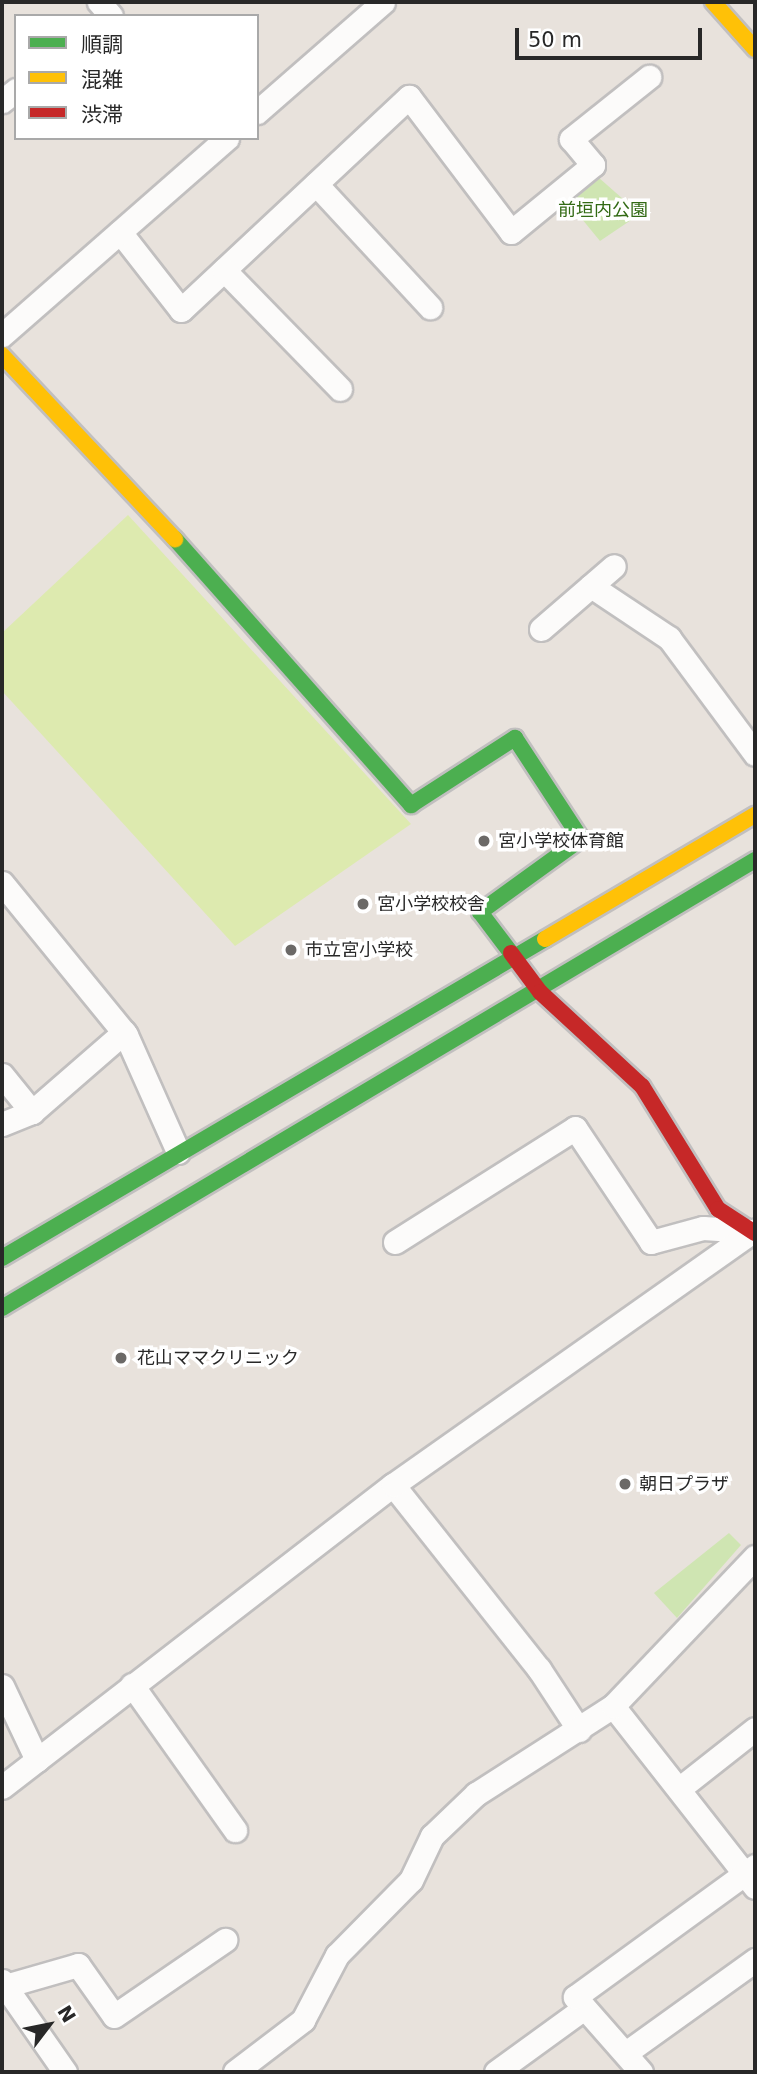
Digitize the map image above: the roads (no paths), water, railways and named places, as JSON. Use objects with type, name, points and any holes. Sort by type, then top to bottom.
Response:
[{"type":"street","points":[[259,110],[383,2]]},
{"type":"street","points":[[713,2],[755,49]]},
{"type":"street","points":[[120,232],[181,310],[409,97],[511,232],[593,165],[571,139],[649,77]]},
{"type":"street","points":[[2,335],[220,141]]},
{"type":"street","points":[[316,184],[429,307]]},
{"type":"street","points":[[224,270],[340,389]]},
{"type":"street","points":[[2,355],[197,562],[411,805],[515,738],[581,839],[480,912],[540,992],[642,1086],[718,1209],[754,1232]]},
{"type":"street","points":[[541,629],[614,566]]},
{"type":"street","points":[[591,586],[669,638],[755,754]]},
{"type":"street","points":[[2,1258],[755,815]]},
{"type":"street","points":[[2,1308],[540,992],[755,860]]},
{"type":"street","points":[[2,883],[124,1032],[178,1153]]},
{"type":"street","points":[[2,1124],[32,1112],[124,1032]]},
{"type":"street","points":[[2,1075],[32,1112]]},
{"type":"street","points":[[396,1241],[575,1128],[651,1241],[703,1228],[754,1232]]},
{"type":"street","points":[[2,1787],[393,1485],[754,1232]]},
{"type":"street","points":[[393,1485],[539,1669],[579,1730]]},
{"type":"street","points":[[241,2071],[303,2020],[337,1955],[411,1880],[432,1836],[476,1794],[613,1706],[755,1557]]},
{"type":"street","points":[[132,1685],[234,1830]]},
{"type":"street","points":[[2,1686],[37,1760]]},
{"type":"street","points":[[613,1706],[752,1876],[575,1997],[627,2052],[641,2072]]},
{"type":"street","points":[[680,1788],[755,1729]]},
{"type":"street","points":[[65,2072],[3,1984],[78,1965],[114,2016],[225,1940]]},
{"type":"street","points":[[627,2052],[755,1960]]},
{"type":"street","points":[[496,2072],[584,2008]]},
{"type":"place","name":"宮小学校体育館","points":[[484,841]]},
{"type":"place","name":"宮小学校校舎","points":[[363,904]]},
{"type":"place","name":"市立宮小学校","points":[[291,950]]},
{"type":"place","name":"花山ママクリニック","points":[[121,1358]]},
{"type":"place","name":"朝日プラザ","points":[[625,1484]]},
{"type":"park label","name":"前垣内公園","points":[[603,210]]}]
